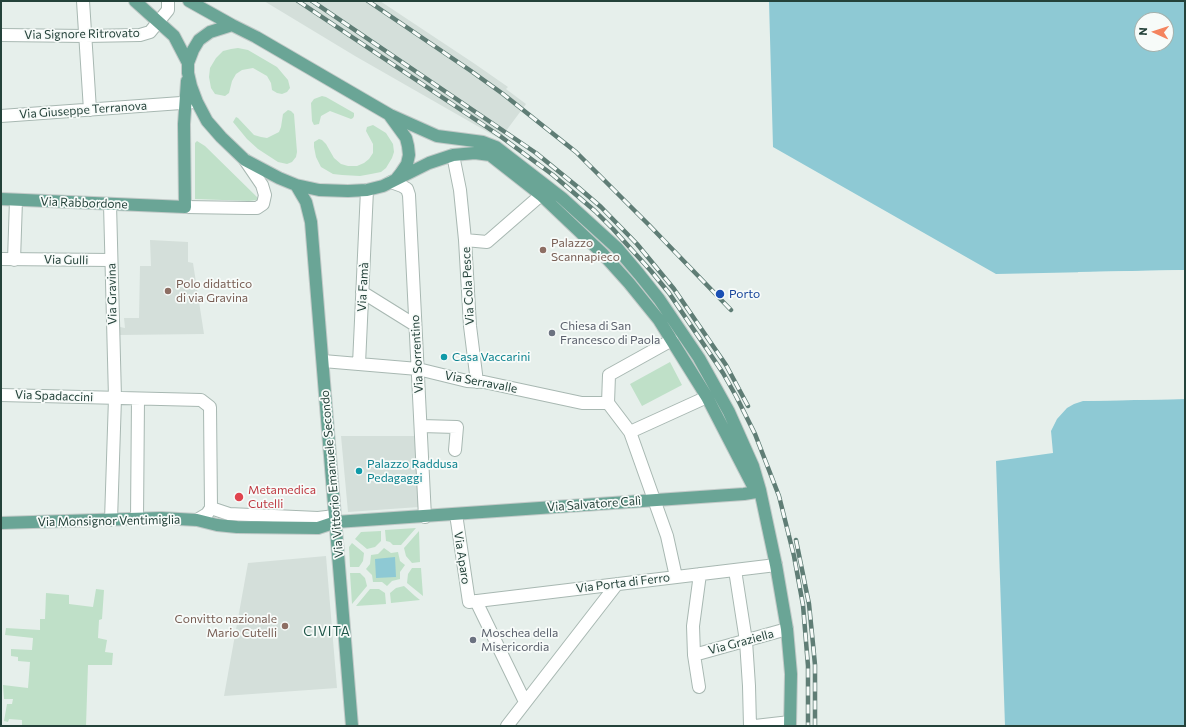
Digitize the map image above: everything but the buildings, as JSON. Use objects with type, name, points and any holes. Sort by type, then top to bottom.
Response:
[{"type":"main road","points":[[135,1],[174,36],[188,68],[191,102],[184,124],[186,207]]},
{"type":"main road","points":[[192,3],[256,37],[390,115],[437,136],[482,142],[496,147],[551,190],[617,248],[659,299],[683,333],[715,386],[748,455],[760,490],[765,511],[787,629],[791,674],[790,724]]},
{"type":"main road","points":[[188,68],[193,50],[199,40],[210,32],[232,25]]},
{"type":"main road","points":[[191,102],[221,137],[245,160],[296,185],[319,190],[367,190],[383,186],[429,163],[453,155],[475,153],[490,155],[541,195],[602,253],[630,283],[649,307],[672,340],[707,396],[765,511]]},
{"type":"main road","points":[[390,115],[406,138],[409,155],[407,164],[401,173],[391,182]]},
{"type":"main road","name":"Via Vittorio Emanuele Secondo","points":[[296,185],[306,202],[311,222],[352,726]]},
{"type":"main road","name":"Via Rabbordone","points":[[1,200],[186,207]]},
{"type":"main road","name":"Via Salvatore Calì","points":[[427,513],[456,514],[756,492]]},
{"type":"main road","name":"Via Monsignor Ventimiglia","points":[[1,523],[137,520],[161,518],[197,520],[232,527],[298,529],[318,528],[336,519],[427,513]]},
{"type":"street","points":[[83,1],[90,110]]},
{"type":"street","points":[[159,21],[168,10],[168,1]]},
{"type":"street","name":"Via Signore Ritrovato","points":[[1,36],[140,35],[150,32],[159,21]]},
{"type":"street","name":"Via Giuseppe Terranova","points":[[1,116],[191,102]]},
{"type":"street","name":"Via Cola Pesce","points":[[453,155],[460,190],[465,240],[470,326],[477,382]]},
{"type":"street","points":[[186,207],[258,208],[263,204],[265,195],[262,185],[245,160]]},
{"type":"street","name":"Via Sorrentino","points":[[391,182],[402,186],[406,190],[409,201],[427,513]]},
{"type":"street","name":"Via Famà","points":[[359,364],[367,190]]},
{"type":"street","points":[[465,240],[487,242],[541,195]]},
{"type":"street","points":[[16,200],[17,260]]},
{"type":"street","name":"Via Gravina","points":[[110,204],[114,385],[110,398],[111,520]]},
{"type":"street","name":"Via Gulli","points":[[1,259],[111,260]]},
{"type":"street","points":[[362,292],[415,325]]},
{"type":"street","points":[[672,340],[609,375],[608,403],[630,432],[636,447],[667,536],[676,577]]},
{"type":"street","name":"Via Serravalle","points":[[323,361],[418,369],[467,381],[582,403],[608,403]]},
{"type":"street","name":"Via Spadaccini","points":[[1,395],[201,400],[210,408],[211,508]]},
{"type":"street","points":[[630,432],[707,396]]},
{"type":"street","points":[[137,520],[138,399]]},
{"type":"street","points":[[421,426],[457,427],[454,450]]},
{"type":"street","points":[[197,520],[207,514],[211,508],[228,514],[336,519]]},
{"type":"street","name":"Via Aparo","points":[[456,514],[472,601],[525,702]]},
{"type":"street","name":"Via Porta di Ferro","points":[[472,601],[776,565]]},
{"type":"street","points":[[735,570],[746,640],[750,726]]},
{"type":"street","points":[[699,687],[694,655],[693,626],[700,574]]},
{"type":"street","points":[[508,726],[617,584]]},
{"type":"street","name":"Via Graziella","points":[[694,655],[787,629]]},
{"type":"street","points":[[755,726],[790,724]]},
{"type":"shaded area","points":[[264,1],[380,1],[508,87],[506,89],[526,104],[500,139],[355,56]]},
{"type":"shaded area","name":"Polo didattico di via Gravina","points":[[150,240],[188,242],[188,262],[193,263],[204,334],[120,335],[120,327],[125,328],[124,318],[139,318],[140,266],[151,266]]},
{"type":"shaded area","name":"Palazzo Raddusa Pedagaggi","points":[[341,436],[415,436],[419,507],[348,512]]},
{"type":"shaded area","name":"Convitto nazionale Mario Cutelli","points":[[326,556],[337,688],[224,696],[248,563]]},
{"type":"green space","points":[[238,48],[248,50],[277,67],[288,80],[290,88],[287,92],[282,94],[272,90],[271,83],[267,76],[253,68],[242,70],[236,74],[232,81],[229,93],[225,96],[215,94],[211,88],[209,77],[210,68],[216,58],[223,51]]},
{"type":"green space","points":[[322,96],[354,113],[353,118],[351,119],[330,111],[321,116],[319,124],[314,125],[312,121],[311,103],[314,99]]},
{"type":"green space","points":[[288,110],[294,114],[297,152],[296,157],[292,162],[287,164],[278,162],[258,149],[247,139],[233,122],[236,117],[254,135],[267,138],[279,132],[283,114]]},
{"type":"green space","points":[[373,125],[386,133],[393,144],[394,152],[386,168],[381,172],[360,176],[333,174],[321,167],[316,157],[314,147],[314,142],[319,139],[326,144],[334,158],[341,164],[357,166],[369,159],[373,153],[373,144],[366,131],[367,127]]},
{"type":"green space","points":[[197,141],[205,146],[258,198],[257,200],[195,199],[195,143]]},
{"type":"green space","points":[[670,362],[682,385],[642,406],[630,384]]},
{"type":"green space","points":[[416,528],[401,545],[393,545],[386,541],[385,530]]},
{"type":"green space","points":[[381,531],[381,541],[375,547],[367,549],[355,539],[361,532]]},
{"type":"green space","points":[[419,531],[420,562],[412,563],[406,556],[404,548]]},
{"type":"green space","points":[[352,543],[364,553],[363,561],[359,567],[350,567],[349,547]]},
{"type":"green space","points":[[384,548],[391,553],[398,552],[400,561],[405,565],[400,572],[400,579],[392,581],[387,586],[382,582],[373,582],[372,575],[366,569],[370,564],[371,555],[378,554]]},
{"type":"green space","points":[[412,568],[421,568],[423,596],[407,583],[408,574]]},
{"type":"green space","points":[[350,573],[360,573],[365,578],[367,586],[352,604]]},
{"type":"green space","points":[[404,586],[420,600],[391,603],[390,593],[396,588]]},
{"type":"green space","points":[[96,589],[104,590],[102,619],[99,620],[98,638],[107,640],[105,652],[113,653],[112,665],[88,665],[86,726],[22,726],[22,720],[9,719],[8,722],[4,721],[7,704],[12,704],[13,699],[4,699],[3,685],[28,688],[30,662],[18,661],[18,657],[11,656],[11,649],[32,650],[33,638],[5,635],[6,628],[40,630],[40,619],[45,619],[46,593],[69,595],[69,604],[93,607]]},
{"type":"green space","points":[[370,589],[379,589],[385,593],[386,604],[356,606]]},
{"type":"water","points":[[769,1],[1185,1],[1185,270],[996,274],[773,147]]},
{"type":"water","points":[[1185,399],[1185,726],[1005,726],[996,461],[1053,453],[1051,431],[1057,419],[1067,408],[1083,401]]},
{"type":"water","points":[[395,557],[396,577],[376,578],[375,559]]},
{"type":"pier","points":[[1185,270],[1185,272],[1078,274],[1078,272]]},
{"type":"pier","points":[[1185,397],[1185,399],[1083,401],[1083,399]]},
{"type":"railway","points":[[298,1],[500,136],[553,175],[595,211],[613,229],[669,293],[723,373],[736,396],[755,434],[779,496],[794,556],[803,605],[808,666],[808,726]]},
{"type":"railway","points":[[312,1],[536,153],[601,207],[637,244],[674,289],[726,365],[748,406]]},
{"type":"railway","points":[[368,1],[503,94],[576,152],[731,310]]},
{"type":"railway","points":[[796,540],[809,604],[815,665],[815,726]]},
{"type":"place","name":"Palazzo Scannapieco","points":[[543,250]]},
{"type":"place","name":"Polo didattico di via Gravina","points":[[168,291]]},
{"type":"place","name":"Porto","points":[[720,294]]},
{"type":"place","name":"Chiesa di San Francesco di Paola","points":[[552,333]]},
{"type":"place","name":"Casa Vaccarini","points":[[444,357]]},
{"type":"place","name":"Palazzo Raddusa Pedagaggi","points":[[359,471]]},
{"type":"place","name":"Metamedica Cutelli","points":[[239,497]]},
{"type":"place","name":"Convitto nazionale Mario Cutelli","points":[[285,626]]},
{"type":"place","name":"Moschea della Misericordia","points":[[473,640]]},
{"type":"district","name":"CIVITA","points":[[327,632]]}]
